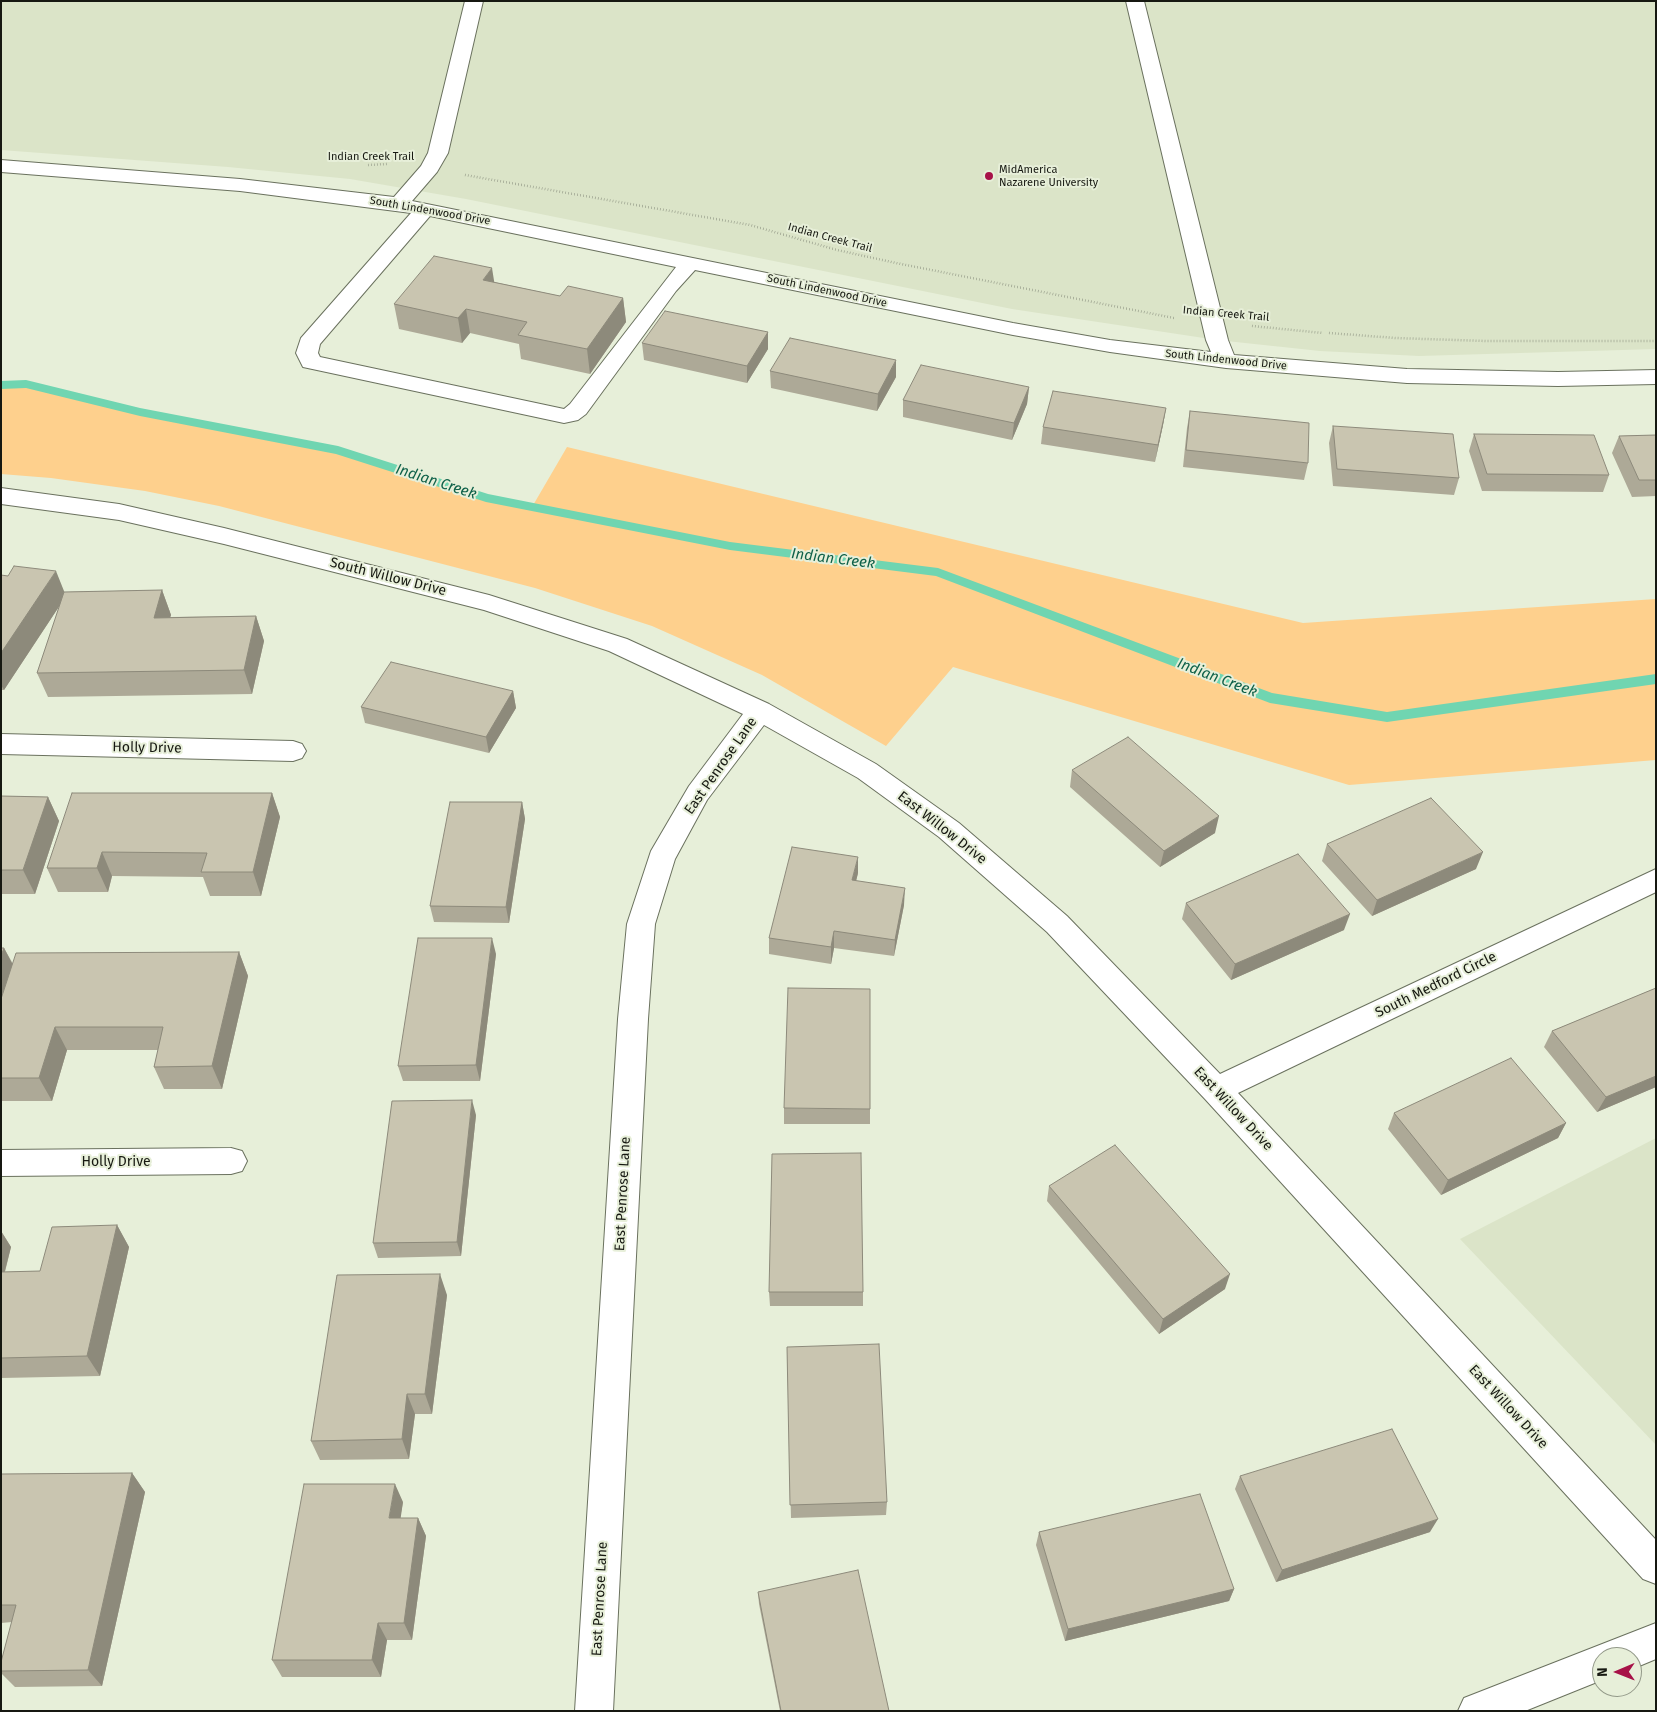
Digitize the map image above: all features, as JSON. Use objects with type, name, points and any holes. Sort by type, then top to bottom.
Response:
[{"type":"street","points":[[399,204],[430,168],[438,153],[474,1]]},
{"type":"street","points":[[1135,1],[1217,340],[1226,361]]},
{"type":"street","name":"South Lindenwood Drive","points":[[1,166],[230,184],[399,204],[1013,329],[1110,346],[1226,361],[1407,376],[1558,379],[1656,377]]},
{"type":"street","points":[[426,209],[309,343],[307,352],[311,362],[564,416],[570,415],[578,409],[669,287],[690,263]]},
{"type":"street","name":"South Willow Drive","points":[[1,496],[119,512],[224,536],[489,603],[618,645],[760,711]]},
{"type":"street","name":"East Willow Drive","points":[[760,711],[867,771],[949,830],[1057,924],[1216,1090],[1656,1566]]},
{"type":"street","name":"East Penrose Lane","points":[[594,1711],[633,1028],[641,924],[661,858],[698,793],[760,711]]},
{"type":"street","name":"Holly Drive","points":[[1,744],[293,751]]},
{"type":"street","name":"South Medford Circle","points":[[1216,1090],[1656,880]]},
{"type":"street","name":"Holly Drive","points":[[1,1163],[231,1161]]},
{"type":"street","points":[[1641,1647],[1656,1641]]},
{"type":"street","points":[[1477,1711],[1592,1666]]},
{"type":"path","name":"Indian Creek Trail","points":[[362,165],[410,163],[750,225],[837,250],[896,263],[1184,320],[1213,324],[1266,326],[1321,333],[1395,338],[1496,341],[1656,341]]},
{"type":"shaded area","name":"MidAmerica Nazarene University","points":[[1,1],[1656,1],[1656,349],[1419,356],[1320,351],[1217,340],[1012,309],[466,199],[350,179],[228,167],[1,150]]},
{"type":"shaded area","points":[[26,384],[140,412],[338,450],[486,498],[532,507],[567,447],[1303,623],[1656,599],[1656,760],[1349,785],[953,667],[886,746],[762,675],[652,626],[535,588],[219,506],[145,491],[51,478],[1,474],[1,385]]},
{"type":"shaded area","points":[[1656,1138],[1656,1445],[1460,1239]]},
{"type":"building","points":[[434,256],[492,268],[483,280],[560,296],[568,286],[623,298],[587,349],[518,335],[527,322],[466,309],[458,318],[394,304]]},
{"type":"building","points":[[665,311],[768,332],[747,366],[642,343]]},
{"type":"building","points":[[790,338],[896,360],[878,394],[770,371]]},
{"type":"building","points":[[921,365],[1029,387],[1014,423],[903,400]]},
{"type":"building","points":[[1053,391],[1166,408],[1158,445],[1043,427]]},
{"type":"building","points":[[1190,411],[1309,423],[1308,463],[1186,450]]},
{"type":"building","points":[[1333,426],[1453,434],[1459,478],[1337,469]]},
{"type":"building","points":[[1474,434],[1594,435],[1609,475],[1487,474]]},
{"type":"building","points":[[1656,435],[1656,480],[1639,480],[1619,436]]},
{"type":"building","points":[[14,566],[56,571],[1,653],[1,575],[8,576]]},
{"type":"building","points":[[162,590],[154,618],[256,616],[244,670],[37,673],[64,592]]},
{"type":"building","points":[[391,662],[513,691],[486,737],[361,707]]},
{"type":"building","points":[[1128,737],[1219,816],[1164,851],[1072,770]]},
{"type":"building","points":[[72,793],[272,793],[253,872],[201,872],[207,853],[102,852],[97,868],[47,868]]},
{"type":"building","points":[[1,796],[48,797],[23,870],[1,870]]},
{"type":"building","points":[[1431,798],[1483,852],[1377,900],[1327,844]]},
{"type":"building","points":[[450,802],[522,802],[506,907],[430,906]]},
{"type":"building","points":[[792,847],[858,857],[852,880],[905,888],[895,940],[834,931],[831,947],[769,938]]},
{"type":"building","points":[[1298,854],[1350,914],[1235,964],[1186,903]]},
{"type":"building","points":[[418,938],[492,938],[476,1065],[398,1066]]},
{"type":"building","points":[[239,952],[212,1066],[154,1067],[163,1027],[55,1027],[39,1078],[1,1078],[1,999],[16,953]]},
{"type":"building","points":[[788,988],[870,989],[870,1109],[784,1108]]},
{"type":"building","points":[[1656,988],[1656,1076],[1606,1097],[1552,1031]]},
{"type":"building","points":[[1511,1058],[1566,1123],[1448,1180],[1394,1113]]},
{"type":"building","points":[[472,1100],[457,1242],[373,1243],[392,1101]]},
{"type":"building","points":[[1115,1145],[1230,1274],[1163,1319],[1049,1186]]},
{"type":"building","points":[[861,1153],[863,1292],[769,1292],[772,1154]]},
{"type":"building","points":[[117,1225],[87,1356],[1,1358],[1,1272],[40,1271],[52,1227]]},
{"type":"building","points":[[440,1274],[425,1394],[407,1394],[402,1439],[311,1441],[337,1275]]},
{"type":"building","points":[[879,1344],[887,1502],[790,1505],[787,1347]]},
{"type":"building","points":[[1392,1429],[1438,1519],[1282,1570],[1240,1476]]},
{"type":"building","points":[[132,1473],[88,1670],[1,1671],[1,1662],[16,1605],[1,1605],[1,1474]]},
{"type":"building","points":[[304,1484],[395,1484],[389,1518],[418,1518],[404,1623],[378,1623],[372,1660],[272,1660]]},
{"type":"building","points":[[1200,1494],[1234,1589],[1068,1629],[1039,1532]]},
{"type":"building","points":[[858,1570],[889,1711],[781,1711],[758,1592]]},
{"type":"waterway","name":"Indian Creek","points":[[1,385],[26,384],[140,412],[338,450],[486,498],[730,546],[938,572],[1270,698],[1387,717],[1656,679]]},
{"type":"place","name":"MidAmerica Nazarene University","points":[[989,176]]}]
